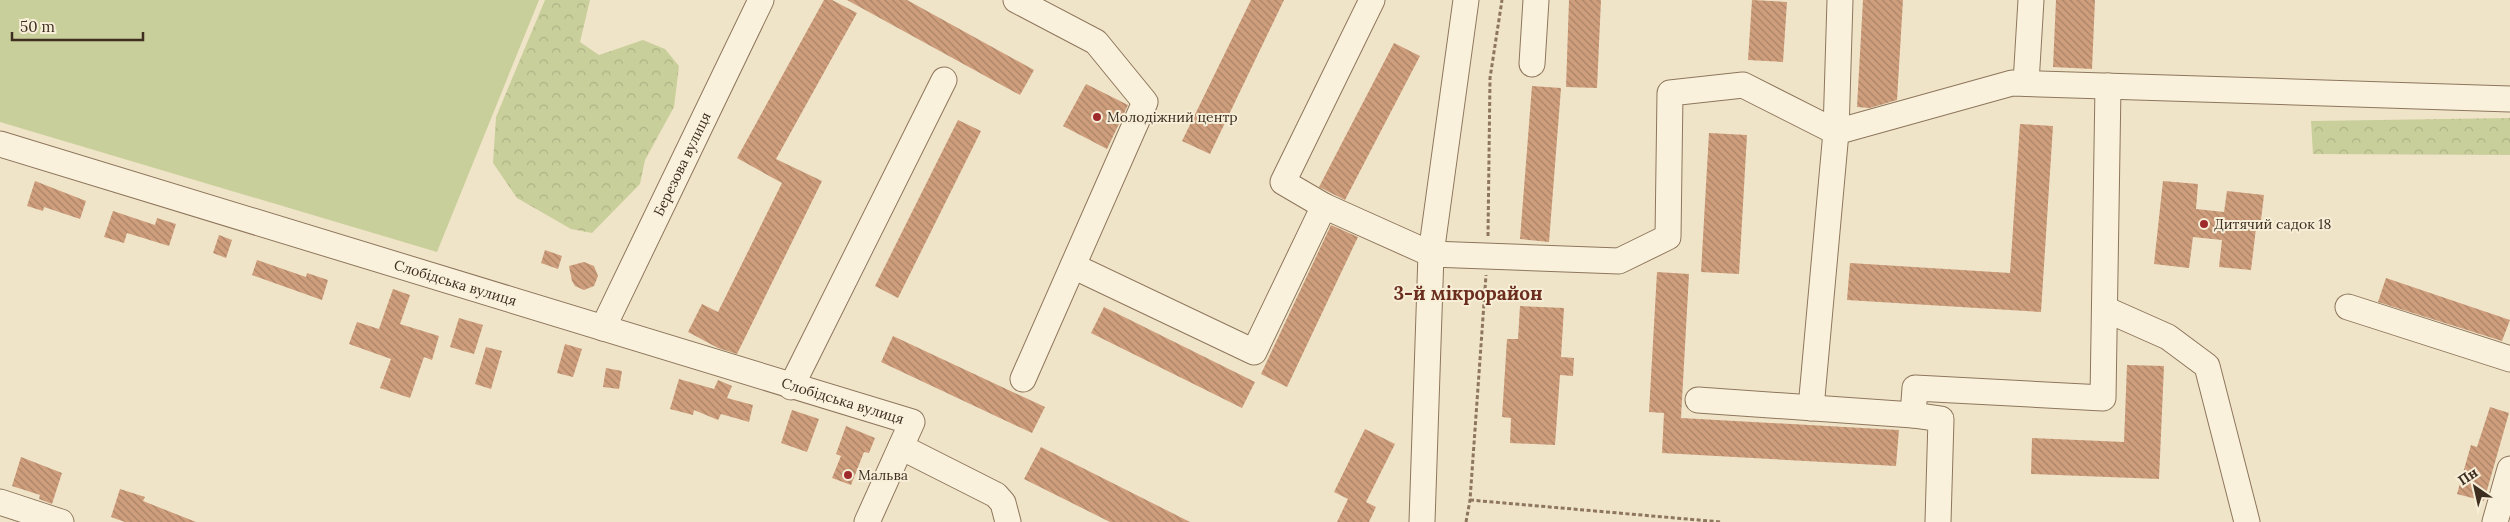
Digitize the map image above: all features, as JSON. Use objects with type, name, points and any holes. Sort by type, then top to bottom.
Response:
[{"type":"street","name":"Березова вулиця","points":[[603,328],[761,0]]},
{"type":"street","points":[[1016,0],[1096,42],[1145,102],[1023,379]]},
{"type":"street","points":[[1372,0],[1283,182],[1324,206],[1430,254],[1488,258],[1619,261],[1668,237],[1670,93],[1743,85],[1836,132],[2012,83],[2510,99]]},
{"type":"street","points":[[1532,64],[1536,0]]},
{"type":"street","points":[[1811,408],[1836,132],[1840,0]]},
{"type":"street","points":[[2026,83],[2031,0]]},
{"type":"street","points":[[1422,522],[1430,254],[1461,2]]},
{"type":"street","points":[[791,386],[944,80]]},
{"type":"street","points":[[1912,416],[1915,388],[2103,398],[2108,86]]},
{"type":"street","name":"Слобідська вулиця","points":[[0,144],[912,422],[901,447]]},
{"type":"street","points":[[1073,266],[1254,352],[1324,206]]},
{"type":"street","points":[[2348,308],[2510,359]]},
{"type":"street","points":[[2104,309],[2168,337],[2207,366],[2247,522]]},
{"type":"street","points":[[1698,400],[1941,419],[1938,522]]},
{"type":"street","points":[[867,522],[901,447],[996,495],[1003,503],[1008,522]]},
{"type":"street","points":[[2495,522],[2510,470]]},
{"type":"street","points":[[0,502],[61,522]]},
{"type":"path","points":[[1466,522],[1470,500],[1488,258],[1490,78],[1502,0]]},
{"type":"path","points":[[1470,500],[1721,522]]},
{"type":"green space","points":[[0,0],[539,0],[437,252],[0,122]]},
{"type":"green space","points":[[545,0],[590,0],[580,42],[599,55],[643,40],[665,49],[679,66],[674,107],[645,160],[640,184],[592,233],[571,229],[517,198],[493,163],[496,117]]},
{"type":"green space","points":[[2510,118],[2510,155],[2313,154],[2311,121]]},
{"type":"building","points":[[824,0],[832,0],[857,13],[776,159],[822,181],[737,354],[718,348],[688,332],[702,304],[718,312],[782,183],[737,158]]},
{"type":"building","points":[[847,0],[907,0],[1034,70],[1020,95]]},
{"type":"building","points":[[1251,0],[1284,0],[1210,154],[1182,141]]},
{"type":"building","points":[[1569,0],[1601,0],[1597,88],[1566,87]]},
{"type":"building","points":[[1752,0],[1787,2],[1783,62],[1748,60]]},
{"type":"building","points":[[1863,0],[1903,0],[1897,100],[1870,108],[1857,107]]},
{"type":"building","points":[[2056,0],[2095,0],[2092,69],[2053,67]]},
{"type":"building","points":[[1394,43],[1420,56],[1345,200],[1319,187]]},
{"type":"building","points":[[1086,84],[1128,105],[1107,149],[1063,126]]},
{"type":"building","points":[[1532,86],[1561,88],[1549,242],[1520,239]]},
{"type":"building","points":[[958,120],[981,131],[898,298],[875,286]]},
{"type":"building","points":[[2020,124],[2053,126],[2041,312],[1847,300],[1850,263],[2010,273]]},
{"type":"building","points":[[1709,133],[1747,135],[1739,274],[1701,272]]},
{"type":"building","points":[[35,181],[86,201],[80,219],[44,207],[43,211],[27,206]]},
{"type":"building","points":[[2163,181],[2198,184],[2196,209],[2224,212],[2227,191],[2264,195],[2261,220],[2257,220],[2251,270],[2219,267],[2222,240],[2193,237],[2189,268],[2154,264]]},
{"type":"building","points":[[113,211],[155,225],[157,218],[176,224],[169,246],[127,233],[124,243],[104,237]]},
{"type":"building","points":[[1331,225],[1358,237],[1287,387],[1261,374]]},
{"type":"building","points":[[219,235],[232,240],[226,258],[213,253]]},
{"type":"building","points":[[545,250],[562,256],[558,269],[541,263]]},
{"type":"building","points":[[257,260],[306,277],[307,273],[328,280],[322,300],[252,275]]},
{"type":"building","points":[[584,262],[594,266],[598,276],[594,286],[584,290],[575,286],[569,266]]},
{"type":"building","points":[[1657,272],[1689,274],[1681,418],[1899,430],[1896,466],[1662,453],[1664,413],[1649,412]]},
{"type":"building","points":[[2386,278],[2510,320],[2502,341],[2378,302]]},
{"type":"building","points":[[393,289],[410,295],[400,324],[439,336],[432,360],[424,357],[410,398],[380,388],[391,359],[349,344],[357,322],[379,329]]},
{"type":"building","points":[[1520,306],[1564,308],[1561,357],[1574,358],[1573,376],[1560,375],[1555,445],[1510,443],[1511,418],[1502,417],[1507,339],[1518,339]]},
{"type":"building","points":[[1104,307],[1255,382],[1242,408],[1091,333]]},
{"type":"building","points":[[459,318],[483,325],[474,354],[450,347]]},
{"type":"building","points":[[893,336],[1045,407],[1032,433],[881,362]]},
{"type":"building","points":[[565,344],[582,349],[573,377],[557,373]]},
{"type":"building","points":[[486,347],[502,351],[491,389],[475,384]]},
{"type":"building","points":[[2127,365],[2164,366],[2159,479],[2031,474],[2032,438],[2124,442]]},
{"type":"building","points":[[606,368],[622,371],[619,389],[603,387]]},
{"type":"building","points":[[679,379],[714,389],[718,380],[732,386],[727,398],[753,405],[749,422],[721,414],[718,420],[694,410],[693,415],[670,409]]},
{"type":"building","points":[[2490,407],[2509,413],[2484,501],[2457,494],[2471,445],[2477,447]]},
{"type":"building","points":[[792,410],[819,419],[807,452],[781,443]]},
{"type":"building","points":[[846,426],[875,438],[869,453],[864,452],[851,485],[832,478],[841,456],[836,454]]},
{"type":"building","points":[[1365,429],[1395,444],[1366,502],[1376,507],[1369,522],[1337,522],[1348,499],[1334,492]]},
{"type":"building","points":[[1041,447],[1190,522],[1110,522],[1024,479]]},
{"type":"building","points":[[21,457],[62,473],[52,504],[39,499],[40,495],[12,486]]},
{"type":"building","points":[[120,489],[145,497],[143,501],[196,522],[125,522],[111,517]]},
{"type":"place","name":"Молодіжний центр","points":[[1097,117]]},
{"type":"place","name":"Дитячий садок 18","points":[[2204,224]]},
{"type":"place","name":"Мальва","points":[[848,475]]},
{"type":"district","name":"3-й мікрорайон","points":[[1468,293]]}]
